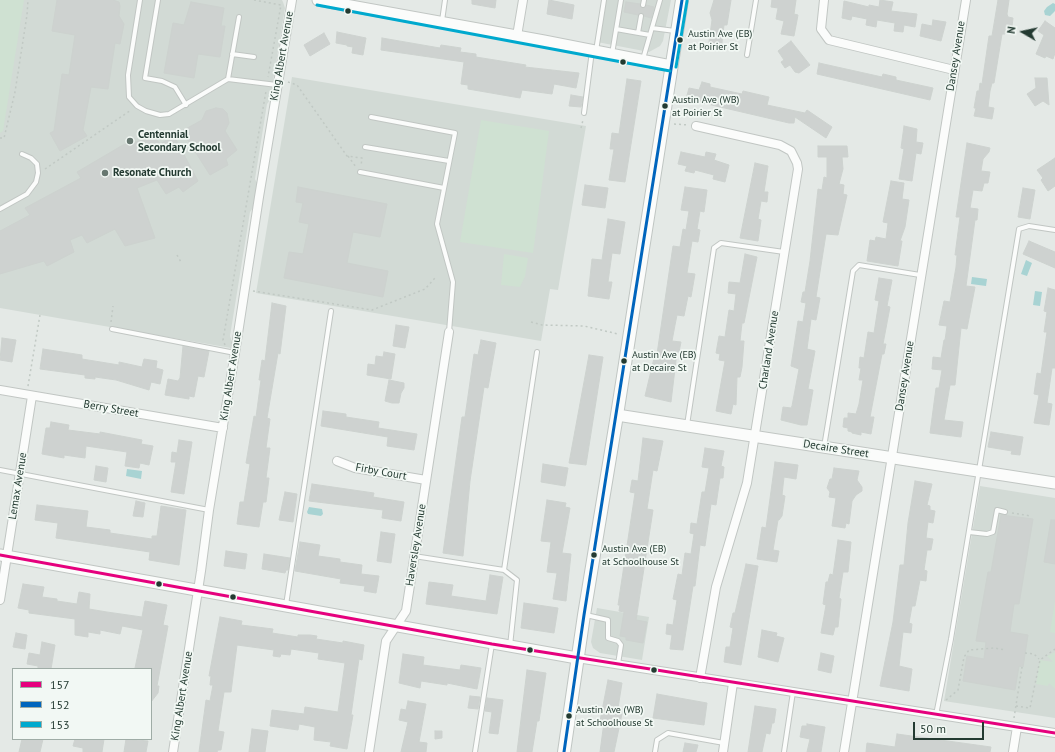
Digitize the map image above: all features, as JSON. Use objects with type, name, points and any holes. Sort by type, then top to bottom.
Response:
[{"type":"main road","points":[[564,752],[577,658],[618,415],[682,0]]},
{"type":"street","name":"King Albert Avenue","points":[[173,752],[209,510],[223,428],[232,352],[292,0]]},
{"type":"street","points":[[318,0],[362,4],[442,22],[671,66]]},
{"type":"street","points":[[517,36],[523,0]]},
{"type":"street","points":[[824,0],[821,28],[823,34],[829,40],[954,70]]},
{"type":"street","name":"Dansey Avenue","points":[[844,752],[920,275],[966,0]]},
{"type":"street","name":"Charland Avenue","points":[[696,126],[773,143],[791,151],[797,163],[798,169],[747,483],[716,587],[700,678]]},
{"type":"street","name":"Haversley Avenue","points":[[369,752],[386,641],[406,611],[449,332]]},
{"type":"street","name":"Berry Street","points":[[0,390],[223,428]]},
{"type":"street","name":"Lemax Avenue","points":[[0,600],[3,556],[20,474],[30,395]]},
{"type":"street","name":"Decaire Street","points":[[618,415],[1055,483]]},
{"type":"street","name":"Firby Court","points":[[338,461],[355,468],[426,480]]},
{"type":"street","points":[[3,556],[492,644],[1055,733]]},
{"type":"street","points":[[723,752],[733,683]]},
{"type":"street","points":[[1013,752],[1017,727]]},
{"type":"lane","points":[[140,0],[128,75],[128,97],[137,106],[146,111],[160,114],[170,114],[228,80],[277,85]]},
{"type":"lane","points":[[158,0],[145,78],[162,81],[175,87],[186,105]]},
{"type":"lane","points":[[442,22],[445,0]]},
{"type":"lane","points":[[584,113],[604,0]]},
{"type":"lane","points":[[612,54],[621,0]]},
{"type":"lane","points":[[643,60],[660,0]]},
{"type":"lane","points":[[747,55],[756,0]]},
{"type":"lane","points":[[638,33],[641,16]]},
{"type":"lane","points":[[228,80],[239,17]]},
{"type":"lane","points":[[652,28],[677,32]]},
{"type":"lane","points":[[616,29],[650,34]]},
{"type":"lane","points":[[232,54],[254,57]]},
{"type":"lane","points":[[370,117],[454,133],[437,224],[453,282],[449,332]]},
{"type":"lane","points":[[365,147],[449,161]]},
{"type":"lane","points":[[0,209],[31,191],[36,182],[38,173],[34,161],[22,154]]},
{"type":"lane","points":[[360,172],[444,188]]},
{"type":"lane","points":[[936,714],[950,646],[1019,229],[1029,226],[1055,230]]},
{"type":"lane","points":[[687,426],[714,248],[721,243],[784,252]]},
{"type":"lane","points":[[824,447],[853,271],[859,265],[920,275]]},
{"type":"lane","points":[[286,606],[331,311]]},
{"type":"lane","points":[[112,330],[232,352]]},
{"type":"lane","points":[[504,570],[537,352]]},
{"type":"lane","points":[[0,470],[209,510]]},
{"type":"lane","points":[[969,532],[987,534],[993,532],[997,510],[1005,512]]},
{"type":"lane","points":[[414,556],[504,570],[517,580],[510,646]]},
{"type":"lane","points":[[584,615],[608,620],[608,638],[618,641],[621,645],[618,664]]},
{"type":"lane","points":[[476,752],[492,644]]},
{"type":"lane","points":[[784,752],[793,692]]},
{"type":"lane","points":[[655,752],[657,740],[668,733],[724,743]]},
{"type":"path","points":[[0,138],[4,138],[15,92],[28,0]]},
{"type":"path","points":[[232,352],[223,340],[281,5],[254,0]]},
{"type":"path","points":[[294,84],[360,172]]},
{"type":"path","points":[[38,173],[137,106]]},
{"type":"path","points":[[662,122],[696,126]]},
{"type":"path","points":[[347,156],[362,158],[360,172]]},
{"type":"path","points":[[176,255],[181,262]]},
{"type":"path","points":[[252,291],[372,310],[425,290],[435,278]]},
{"type":"path","points":[[112,330],[111,320],[113,306]]},
{"type":"path","points":[[30,395],[40,315]]},
{"type":"path","points":[[531,322],[542,325],[584,326],[630,336]]},
{"type":"path","points":[[1005,512],[1031,516]]},
{"type":"path","points":[[938,706],[958,690],[964,657],[970,650],[994,648],[1006,650]]},
{"type":"path","points":[[1016,706],[1030,708],[1040,660],[1055,649]]},
{"type":"path","points":[[1025,653],[1034,654],[1040,660]]},
{"type":"path","points":[[1014,718],[1022,667]]},
{"type":"shaded area","name":"Centennial Secondary School","points":[[0,0],[282,0],[285,8],[270,100],[267,104],[255,179],[257,183],[253,208],[250,212],[230,336],[232,342],[231,348],[0,308]]},
{"type":"shaded area","points":[[604,0],[671,0],[663,41],[660,46],[649,52],[597,42]]},
{"type":"shaded area","points":[[292,77],[586,126],[558,290],[550,289],[541,341],[256,293]]},
{"type":"shaded area","points":[[980,486],[1055,498],[1055,718],[944,701]]},
{"type":"shaded area","points":[[597,608],[649,617],[642,660],[600,653],[593,648],[591,642]]},
{"type":"green space","points":[[0,0],[24,0],[3,131],[0,133]]},
{"type":"green space","points":[[481,120],[549,131],[533,253],[460,242]]},
{"type":"green space","points":[[504,254],[528,258],[525,276],[520,287],[501,285]]},
{"type":"green space","points":[[1055,601],[1055,633],[1050,632]]},
{"type":"green space","points":[[1055,652],[1055,689],[1049,683],[1048,686],[1036,684],[1040,660],[1053,662],[1047,656]]},
{"type":"water","points":[[1053,3],[1055,4],[1055,11],[1050,16],[1045,15],[1044,11]]},
{"type":"water","points":[[1026,260],[1032,263],[1027,276],[1021,274]]},
{"type":"water","points":[[972,277],[987,279],[986,286],[971,284]]},
{"type":"water","points":[[1035,291],[1042,292],[1040,306],[1033,305]]},
{"type":"water","points":[[127,469],[142,471],[141,479],[126,476]]},
{"type":"water","points":[[309,507],[322,509],[323,514],[321,516],[308,514],[307,512]]},
{"type":"building","points":[[57,0],[113,0],[119,2],[119,16],[124,24],[120,44],[115,43],[108,89],[91,87],[83,130],[87,136],[60,151],[50,133],[54,131],[62,74],[69,75],[75,35],[52,31]]},
{"type":"building","points":[[472,0],[496,0],[495,8],[472,4]]},
{"type":"building","points":[[549,0],[574,5],[572,19],[547,14]]},
{"type":"building","points":[[714,0],[731,0],[727,25],[724,25],[721,51],[708,49],[712,20],[710,13]]},
{"type":"building","points":[[772,0],[796,0],[794,14],[798,15],[794,36],[781,34],[784,21],[776,19],[778,8],[771,7]]},
{"type":"building","points":[[880,0],[893,2],[891,11],[917,14],[915,27],[904,25],[903,32],[894,31],[895,23],[877,20],[876,27],[866,25],[867,19],[852,16],[851,20],[842,18],[844,1],[869,7],[869,5],[879,7]]},
{"type":"building","points":[[998,0],[1009,0],[1007,14],[1008,17],[1013,18],[1012,27],[1006,26],[1005,34],[1002,34],[994,83],[992,83],[990,91],[988,107],[994,108],[992,119],[974,116],[976,108],[974,108],[977,91],[979,91],[980,83],[982,84],[989,36],[992,36]]},
{"type":"building","points":[[191,2],[224,8],[221,26],[225,26],[220,57],[198,54],[194,78],[164,73],[173,23],[184,25]]},
{"type":"building","points":[[626,2],[640,4],[643,8],[646,5],[654,7],[651,18],[644,16],[642,13],[638,15],[624,12]]},
{"type":"building","points":[[933,20],[946,22],[941,41],[920,36],[922,24],[932,26]]},
{"type":"building","points":[[1045,21],[1055,28],[1055,53],[1053,59],[1046,56],[1045,58],[1036,54],[1044,35],[1038,31]]},
{"type":"building","points":[[337,32],[366,38],[363,55],[352,53],[353,47],[336,43]]},
{"type":"building","points":[[324,33],[330,44],[310,56],[304,45]]},
{"type":"building","points":[[382,38],[440,48],[441,45],[461,48],[460,52],[476,54],[476,57],[526,65],[525,67],[579,73],[576,88],[554,84],[552,94],[522,90],[520,98],[468,89],[468,85],[461,84],[464,62],[381,50]]},
{"type":"building","points":[[791,41],[810,65],[799,73],[795,72],[790,65],[785,68],[781,62],[784,60],[778,51]]},
{"type":"building","points":[[819,63],[882,77],[883,74],[896,77],[896,80],[933,88],[930,100],[817,74]]},
{"type":"building","points":[[1035,78],[1047,78],[1049,105],[1043,101],[1035,106],[1027,94],[1036,88]]},
{"type":"building","points":[[627,79],[641,81],[625,182],[609,180],[614,149],[610,149],[612,133],[619,134]]},
{"type":"building","points":[[702,82],[710,84],[710,87],[742,94],[743,91],[769,97],[767,105],[805,113],[807,110],[832,127],[826,138],[795,117],[794,123],[789,123],[686,99],[689,88],[699,90]]},
{"type":"building","points":[[571,95],[583,97],[581,107],[569,106]]},
{"type":"building","points":[[216,108],[223,109],[227,113],[229,123],[225,131],[237,150],[226,159],[228,165],[210,175],[182,131],[202,120],[206,111]]},
{"type":"building","points":[[904,126],[917,129],[916,142],[923,143],[921,154],[916,153],[912,181],[899,179],[904,149],[901,148]]},
{"type":"building","points":[[174,136],[198,181],[183,192],[179,187],[166,194],[157,180],[137,188],[155,238],[125,246],[115,229],[87,243],[82,235],[70,240],[74,252],[47,266],[44,261],[0,274],[0,231],[30,215],[25,208],[81,178],[77,172],[123,145],[155,137],[160,144]]},
{"type":"building","points":[[967,143],[990,148],[989,152],[983,159],[981,171],[990,172],[988,183],[984,183],[982,191],[973,190],[970,208],[978,209],[977,220],[975,220],[966,286],[975,287],[967,329],[961,328],[955,385],[950,385],[944,420],[963,422],[961,437],[930,433],[936,388],[939,388],[942,370],[932,369],[933,357],[941,358],[945,340],[947,326],[939,325],[944,301],[950,302],[956,267],[957,255],[955,255],[960,217],[956,217]]},
{"type":"building","points":[[818,146],[847,146],[848,157],[842,157],[843,169],[839,184],[844,185],[843,194],[847,195],[838,235],[826,234],[816,297],[820,298],[816,320],[811,319],[807,349],[815,351],[808,389],[813,390],[807,425],[801,425],[781,420],[783,407],[791,408],[792,406],[799,369],[791,366],[798,321],[803,322],[806,303],[801,302],[803,292],[805,292],[810,261],[818,189],[822,190],[824,177],[827,178],[827,157],[818,157]]},
{"type":"building","points":[[681,152],[705,157],[706,152],[716,154],[714,160],[729,165],[725,182],[713,179],[714,175],[695,170],[694,173],[685,171],[687,166],[678,164]]},
{"type":"building","points":[[1055,158],[1055,186],[1048,191],[1041,180],[1043,178],[1037,170]]},
{"type":"building","points":[[755,163],[768,166],[764,192],[768,192],[767,202],[761,201],[758,219],[761,220],[758,241],[740,238]]},
{"type":"building","points":[[891,181],[904,183],[902,199],[909,200],[905,227],[900,241],[902,241],[898,266],[867,261],[870,240],[875,241],[876,237],[886,239],[888,223],[883,222]]},
{"type":"building","points":[[585,185],[608,188],[605,208],[582,205]]},
{"type":"building","points":[[298,187],[387,204],[380,237],[353,232],[347,263],[388,271],[383,297],[284,278],[289,252],[303,254],[309,224],[299,222],[303,203],[296,202]]},
{"type":"building","points":[[685,187],[707,190],[704,212],[700,211],[697,229],[700,230],[698,242],[692,241],[687,273],[695,274],[691,297],[688,296],[684,316],[677,315],[672,341],[681,342],[679,352],[677,352],[671,402],[645,396],[655,354],[657,354],[673,246],[680,247],[683,229],[686,230],[689,211],[681,210]]},
{"type":"building","points":[[1023,188],[1035,190],[1030,219],[1018,217]]},
{"type":"building","points":[[608,219],[625,222],[620,254],[612,253],[608,282],[612,282],[609,299],[588,296],[592,259],[602,260]]},
{"type":"building","points":[[1029,241],[1055,252],[1055,268],[1023,254]]},
{"type":"building","points":[[745,254],[757,257],[744,323],[742,323],[740,341],[744,341],[742,367],[740,377],[737,377],[736,405],[733,404],[731,414],[716,411],[725,361],[719,360],[720,354],[716,353],[719,336],[725,337],[729,310],[734,311],[736,294],[728,293],[729,282],[740,283]]},
{"type":"building","points":[[879,278],[892,280],[887,306],[890,307],[883,344],[886,344],[884,354],[882,354],[870,417],[874,417],[871,434],[861,432],[861,435],[852,433],[848,431],[848,428],[843,427],[844,418],[848,418],[848,413],[856,414],[859,404],[863,380],[859,380],[861,368],[859,368],[860,357],[864,358],[868,332],[874,333],[879,301],[875,300]]},
{"type":"building","points":[[1048,288],[1055,290],[1055,368],[1052,368],[1047,403],[1052,404],[1049,425],[1034,423],[1039,395],[1034,394],[1037,373],[1041,374],[1047,332],[1044,332],[1047,312],[1044,311]]},
{"type":"building","points":[[272,303],[286,306],[280,354],[278,353],[267,418],[270,419],[266,448],[270,448],[266,478],[269,478],[266,502],[263,502],[259,527],[237,524],[240,502],[244,502],[250,464],[246,463],[254,416],[256,417],[261,380],[259,380],[262,360],[265,361]]},
{"type":"building","points":[[396,325],[409,327],[405,348],[393,346]]},
{"type":"building","points":[[2,338],[16,340],[12,362],[0,360]]},
{"type":"building","points":[[481,340],[496,343],[488,388],[484,387],[470,481],[463,556],[443,553],[462,417],[465,417],[474,354],[478,355]]},
{"type":"building","points":[[183,346],[209,351],[204,377],[198,376],[194,397],[189,396],[189,399],[165,395],[168,379],[178,381],[180,378]]},
{"type":"building","points":[[43,349],[82,355],[82,359],[119,365],[119,362],[142,367],[144,359],[157,361],[156,368],[163,370],[160,384],[151,382],[149,390],[116,380],[95,377],[95,379],[85,378],[85,375],[40,369]]},
{"type":"building","points":[[384,352],[395,354],[391,379],[367,375],[368,364],[375,365],[376,356],[383,357]]},
{"type":"building","points":[[589,355],[603,357],[586,465],[569,463]]},
{"type":"building","points":[[389,380],[404,383],[404,388],[401,393],[399,403],[385,401]]},
{"type":"building","points":[[323,411],[346,414],[346,417],[379,422],[378,428],[417,434],[414,450],[387,446],[388,437],[321,426]]},
{"type":"building","points":[[51,422],[69,425],[68,430],[100,434],[100,432],[142,440],[141,444],[153,446],[149,465],[140,463],[139,468],[125,466],[127,452],[86,446],[85,458],[64,455],[64,458],[42,454],[46,428],[50,428]]},
{"type":"building","points":[[991,432],[1023,437],[1020,455],[1011,454],[1012,451],[988,447]]},
{"type":"building","points":[[643,438],[663,441],[657,471],[653,470],[647,509],[653,510],[636,620],[647,622],[643,643],[626,640],[626,637],[620,636],[624,612],[619,611],[620,605],[618,605],[635,493],[630,492],[632,480],[638,481]]},
{"type":"building","points":[[179,440],[192,442],[184,494],[171,492],[176,462],[171,462],[172,452],[177,453]]},
{"type":"building","points":[[705,448],[724,451],[721,466],[724,467],[723,478],[720,478],[716,505],[711,504],[705,546],[700,545],[695,586],[693,586],[683,650],[670,649],[672,635],[666,634],[667,624],[673,625],[677,600],[673,599],[678,574],[682,575],[685,553],[691,554],[694,534],[690,533],[691,523],[697,524],[702,492],[705,492],[709,468],[702,467]]},
{"type":"building","points":[[775,462],[798,465],[796,479],[784,477],[782,495],[785,496],[782,516],[778,520],[773,550],[779,551],[777,562],[757,559],[762,527],[766,528]]},
{"type":"building","points":[[543,464],[568,468],[565,486],[541,482]]},
{"type":"building","points":[[96,466],[108,468],[106,482],[94,480]]},
{"type":"building","points":[[834,468],[859,471],[857,480],[862,487],[862,491],[856,495],[852,501],[849,524],[846,523],[845,528],[832,526],[836,498],[829,497],[830,492],[827,488],[830,479],[832,479]]},
{"type":"building","points":[[915,481],[932,484],[927,505],[930,506],[930,510],[935,511],[933,523],[928,522],[926,538],[933,539],[931,550],[927,550],[924,570],[927,571],[926,581],[920,580],[915,606],[912,606],[909,623],[912,624],[911,633],[903,632],[899,666],[912,669],[909,691],[880,686],[893,622],[900,565],[904,565],[908,523]]},
{"type":"building","points":[[312,484],[374,493],[373,497],[404,502],[401,521],[382,518],[383,510],[309,501]]},
{"type":"building","points":[[285,492],[297,494],[293,522],[279,520]]},
{"type":"building","points":[[547,500],[566,503],[565,507],[570,508],[562,553],[571,554],[566,601],[553,599],[557,573],[547,572],[551,542],[541,541]]},
{"type":"building","points":[[136,501],[145,503],[143,517],[133,516]]},
{"type":"building","points":[[37,505],[88,511],[86,527],[110,530],[110,533],[152,539],[152,536],[157,536],[161,506],[186,510],[179,565],[149,560],[150,552],[56,538],[58,523],[35,520]]},
{"type":"building","points":[[1001,515],[1033,519],[1019,604],[1014,604],[1010,632],[1028,635],[1023,667],[1019,666],[1015,690],[963,681],[967,656],[984,659],[986,642],[976,641],[988,572],[991,572]]},
{"type":"building","points":[[1051,520],[1055,520],[1055,564],[1044,562]]},
{"type":"building","points":[[381,532],[395,534],[391,563],[377,561]]},
{"type":"building","points":[[838,540],[851,542],[848,572],[843,572],[839,598],[841,599],[838,627],[835,627],[833,635],[821,633],[826,605],[823,604],[826,582],[828,582],[830,574],[833,575]]},
{"type":"building","points":[[300,542],[320,545],[318,556],[340,559],[340,562],[362,565],[361,574],[379,576],[376,593],[364,591],[365,586],[340,583],[341,579],[295,571]]},
{"type":"building","points":[[226,551],[247,554],[245,569],[224,566]]},
{"type":"building","points":[[264,554],[290,558],[288,570],[286,570],[285,573],[262,569]]},
{"type":"building","points":[[746,564],[758,566],[741,665],[724,662],[726,647],[730,647],[733,628],[730,627],[733,613],[735,613]]},
{"type":"building","points":[[490,575],[503,577],[497,614],[426,604],[429,582],[453,585],[451,596],[486,601]]},
{"type":"building","points":[[23,584],[44,587],[42,597],[77,604],[79,592],[90,594],[89,609],[107,612],[142,617],[145,601],[167,605],[163,625],[168,626],[157,686],[159,686],[158,693],[152,701],[152,668],[135,668],[143,630],[122,626],[120,634],[100,630],[100,634],[88,632],[88,637],[75,635],[75,619],[29,613],[29,610],[18,608]]},
{"type":"building","points":[[524,603],[558,608],[554,633],[521,628]]},
{"type":"building","points":[[220,617],[242,621],[241,625],[273,629],[272,633],[298,637],[298,635],[310,635],[317,636],[316,639],[343,643],[343,641],[364,645],[362,660],[359,659],[351,715],[353,715],[347,749],[330,746],[331,742],[314,740],[315,727],[299,724],[298,730],[270,726],[272,710],[304,714],[305,707],[338,712],[345,663],[318,659],[319,653],[291,649],[290,655],[281,654],[280,657],[273,656],[274,650],[237,645],[231,692],[224,692],[218,731],[224,732],[221,750],[218,750],[217,752],[199,752],[206,700],[210,701],[213,685],[210,685],[211,676],[209,676]]},
{"type":"building","points":[[762,630],[777,633],[776,636],[784,638],[778,662],[758,657]]},
{"type":"building","points":[[16,633],[27,635],[25,649],[13,647]]},
{"type":"building","points":[[42,642],[55,645],[51,668],[38,668],[38,666],[27,664],[29,653],[40,655]]},
{"type":"building","points":[[821,653],[834,656],[831,673],[818,670]]},
{"type":"building","points":[[403,654],[424,657],[423,665],[460,670],[461,665],[481,668],[477,689],[447,683],[447,685],[421,681],[420,688],[399,683]]},
{"type":"building","points":[[527,670],[546,673],[539,721],[537,721],[532,752],[517,752]]},
{"type":"building","points":[[608,680],[622,683],[618,708],[623,709],[614,752],[600,752],[604,722],[600,721]]},
{"type":"building","points":[[657,694],[707,703],[704,725],[653,718]]},
{"type":"building","points":[[470,696],[480,697],[478,709],[468,708]]},
{"type":"building","points":[[487,698],[503,700],[498,734],[489,733],[492,712],[485,711]]},
{"type":"building","points":[[408,701],[426,704],[419,742],[427,743],[426,752],[401,752],[408,722],[399,720],[401,709],[406,710]]},
{"type":"building","points":[[755,706],[776,709],[774,723],[772,723],[770,734],[766,733],[762,752],[748,752]]},
{"type":"building","points":[[807,724],[825,727],[821,752],[807,752],[810,739],[800,737],[802,726],[807,726]]},
{"type":"building","points":[[252,729],[268,731],[265,752],[249,752]]},
{"type":"building","points":[[435,731],[442,731],[442,738],[435,739]]},
{"type":"building","points":[[897,734],[991,747],[990,752],[866,752],[867,743],[895,747]]},
{"type":"building","points":[[22,740],[43,740],[40,752],[19,752]]},
{"type":"building","points":[[75,740],[104,740],[102,752],[83,752],[83,748],[73,746]]},
{"type":"building","points":[[126,740],[148,741],[146,752],[124,752]]},
{"type":"building","points":[[685,743],[698,745],[696,752],[683,752]]},
{"type":"transit line","name":"152","points":[[564,752],[584,615],[682,0]]},
{"type":"transit line","name":"153","points":[[676,67],[687,1]]},
{"type":"transit line","name":"153","points":[[317,5],[670,71]]},
{"type":"transit line","name":"157","points":[[0,555],[492,644],[1055,733]]},
{"type":"place","name":"Austin Ave (EB) at Poirier St","points":[[680,40]]},
{"type":"place","name":"Austin Ave (WB) at Poirier St","points":[[665,106]]},
{"type":"place","name":"Centennial Secondary School","points":[[130,141]]},
{"type":"place","name":"Resonate Church","points":[[105,173]]},
{"type":"place","name":"Austin Ave (EB) at Decaire St","points":[[624,361]]},
{"type":"place","name":"Austin Ave (EB) at Schoolhouse St","points":[[594,555]]},
{"type":"place","name":"Austin Ave (WB) at Schoolhouse St","points":[[569,716]]}]
